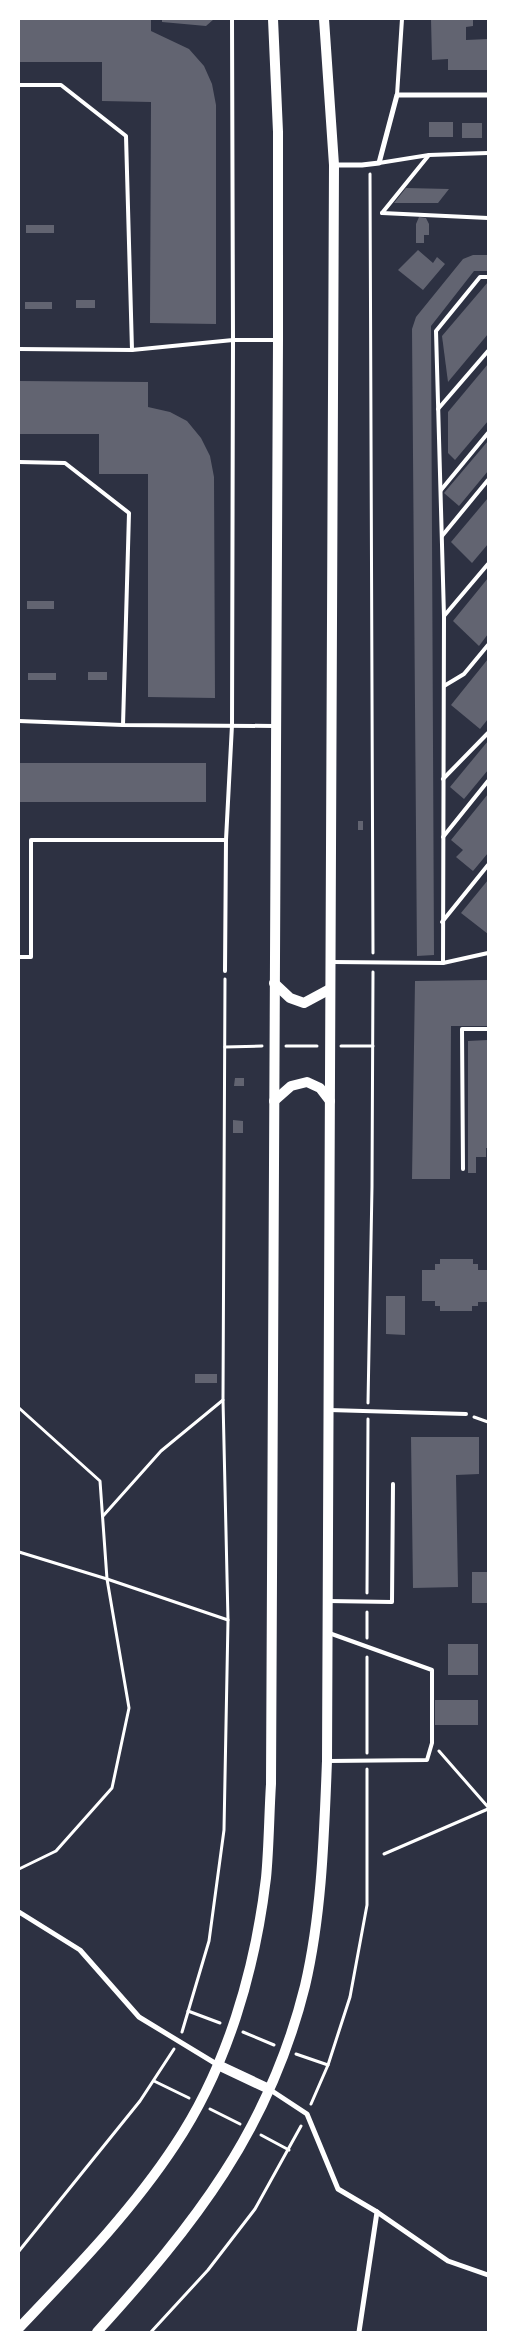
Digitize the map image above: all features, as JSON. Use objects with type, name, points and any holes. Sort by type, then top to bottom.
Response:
[{"type":"main road","points":[[19,2328],[100,2243],[140,2193],[176,2144],[199,2103],[218,2065],[232,2028],[250,1966],[266,1878],[271,1784],[278,340],[278,132],[273,19]]},
{"type":"main road","points":[[97,2332],[159,2264],[199,2213],[230,2167],[251,2129],[270,2090],[286,2050],[305,1985],[316,1922],[324,1830],[327,1761],[331,1046],[334,165],[324,19]]},
{"type":"main road","points":[[274,983],[290,998],[304,1003],[330,989]]},
{"type":"main road","points":[[274,1102],[291,1086],[307,1082],[320,1088],[330,1101]]},
{"type":"main road","points":[[218,2065],[270,2090]]},
{"type":"street","points":[[334,165],[379,163],[397,95],[488,95]]},
{"type":"street","points":[[19,1912],[80,1950],[140,2017],[218,2065]]},
{"type":"street","points":[[270,2090],[306,2114],[338,2189],[377,2212],[448,2261],[488,2275]]},
{"type":"street","points":[[359,2332],[377,2212]]},
{"type":"lane","points":[[225,971],[226,840],[232,725],[234,340],[232,19]]},
{"type":"lane","points":[[397,95],[402,19]]},
{"type":"lane","points":[[19,85],[61,84],[126,136],[132,350]]},
{"type":"lane","points":[[379,163],[429,155],[488,152]]},
{"type":"lane","points":[[429,155],[382,214],[488,218]]},
{"type":"lane","points":[[443,963],[444,616],[436,331],[480,277],[488,277]]},
{"type":"lane","points":[[19,349],[132,350],[234,340],[278,340]]},
{"type":"lane","points":[[438,410],[488,351]]},
{"type":"lane","points":[[441,490],[488,433]]},
{"type":"lane","points":[[19,462],[65,462],[129,513],[123,725]]},
{"type":"lane","points":[[442,536],[488,480]]},
{"type":"lane","points":[[444,616],[488,564]]},
{"type":"lane","points":[[444,686],[464,674],[488,645]]},
{"type":"lane","points":[[19,721],[123,725],[276,726]]},
{"type":"lane","points":[[443,778],[488,733]]},
{"type":"lane","points":[[443,837],[488,781]]},
{"type":"lane","points":[[19,957],[31,957],[31,840],[226,840]]},
{"type":"lane","points":[[442,922],[488,865]]},
{"type":"lane","points":[[330,962],[443,963],[486,953],[488,947]]},
{"type":"lane","points":[[463,1169],[462,1029],[488,1029]]},
{"type":"lane","points":[[329,1410],[466,1414]]},
{"type":"lane","points":[[328,1601],[367,1600],[392,1602],[393,1484]]},
{"type":"lane","points":[[327,1761],[427,1760],[432,1743],[432,1670],[328,1632]]},
{"type":"path","points":[[151,2332],[208,2270],[255,2209],[289,2150],[328,2065],[350,1996],[368,1905],[368,1411],[373,1046],[370,164]]},
{"type":"path","points":[[19,2251],[140,2101],[180,2041],[209,1942],[224,1830],[228,1620],[223,1400],[225,971]]},
{"type":"path","points":[[225,1047],[373,1046]]},
{"type":"path","points":[[102,1517],[161,1451],[223,1400]]},
{"type":"path","points":[[19,1408],[100,1482],[106,1579],[129,1708],[112,1788],[56,1851],[19,1869]]},
{"type":"path","points":[[466,1414],[488,1422]]},
{"type":"path","points":[[19,1552],[228,1620]]},
{"type":"path","points":[[384,1854],[488,1808],[432,1743]]},
{"type":"path","points":[[188,2011],[328,2065]]},
{"type":"path","points":[[154,2080],[289,2150]]},
{"type":"building","points":[[19,19],[151,19],[151,31],[189,49],[204,66],[212,84],[216,105],[216,324],[150,323],[151,102],[102,101],[102,62],[19,62]]},
{"type":"building","points":[[162,19],[214,19],[206,26],[162,22]]},
{"type":"building","points":[[431,19],[473,19],[473,26],[466,27],[466,40],[488,39],[488,70],[448,70],[448,59],[432,60]]},
{"type":"building","points":[[429,122],[453,122],[453,137],[429,137]]},
{"type":"building","points":[[462,123],[482,123],[482,138],[462,138]]},
{"type":"building","points":[[406,188],[449,189],[438,203],[394,203]]},
{"type":"building","points":[[419,217],[426,218],[429,224],[429,235],[424,235],[424,243],[416,243],[416,224]]},
{"type":"building","points":[[26,225],[54,225],[54,233],[26,233]]},
{"type":"building","points":[[418,250],[433,263],[437,257],[445,264],[423,290],[398,270]]},
{"type":"building","points":[[473,255],[488,255],[488,271],[474,271],[431,326],[434,955],[417,956],[412,329],[416,317],[463,259]]},
{"type":"building","points":[[488,282],[488,334],[448,382],[442,336]]},
{"type":"building","points":[[76,300],[95,300],[95,308],[76,308]]},
{"type":"building","points":[[25,302],[52,302],[52,309],[25,309]]},
{"type":"building","points":[[488,364],[488,421],[455,460],[448,453],[448,412]]},
{"type":"building","points":[[19,381],[148,382],[148,407],[170,412],[187,421],[201,438],[210,456],[214,477],[215,698],[148,697],[148,474],[99,474],[99,434],[19,434]]},
{"type":"building","points":[[488,441],[488,471],[459,506],[444,493]]},
{"type":"building","points":[[488,498],[488,544],[472,563],[451,542]]},
{"type":"building","points":[[488,578],[488,634],[479,646],[453,621]]},
{"type":"building","points":[[27,601],[54,601],[54,609],[27,609]]},
{"type":"building","points":[[488,659],[488,719],[480,729],[451,705]]},
{"type":"building","points":[[88,672],[107,672],[107,680],[88,680]]},
{"type":"building","points":[[28,673],[56,673],[56,680],[28,680]]},
{"type":"building","points":[[488,741],[488,770],[464,799],[450,787]]},
{"type":"building","points":[[19,763],[206,763],[206,802],[19,802]]},
{"type":"building","points":[[488,794],[488,853],[473,871],[456,857],[463,850],[451,840]]},
{"type":"building","points":[[358,821],[363,821],[363,830],[358,830]]},
{"type":"building","points":[[488,880],[488,934],[461,913]]},
{"type":"building","points":[[488,980],[488,1026],[451,1026],[450,1179],[412,1179],[415,981]]},
{"type":"building","points":[[488,1040],[488,1148],[486,1148],[486,1157],[476,1157],[476,1173],[468,1173],[468,1041]]},
{"type":"building","points":[[235,1078],[244,1078],[244,1086],[234,1086]]},
{"type":"building","points":[[233,1120],[243,1121],[243,1133],[233,1133]]},
{"type":"building","points":[[440,1259],[473,1259],[473,1264],[478,1264],[478,1270],[488,1270],[488,1302],[478,1302],[478,1306],[472,1306],[472,1311],[440,1311],[440,1306],[435,1306],[435,1301],[422,1301],[422,1270],[435,1270],[435,1264],[440,1264]]},
{"type":"building","points":[[386,1296],[405,1296],[405,1335],[386,1334]]},
{"type":"building","points":[[195,1374],[217,1374],[217,1383],[195,1383]]},
{"type":"building","points":[[411,1437],[479,1437],[479,1474],[456,1475],[458,1587],[413,1588]]},
{"type":"building","points":[[472,1572],[488,1572],[488,1603],[472,1603]]},
{"type":"building","points":[[448,1644],[478,1644],[478,1675],[448,1675]]},
{"type":"building","points":[[435,1700],[478,1700],[478,1725],[435,1725]]}]
